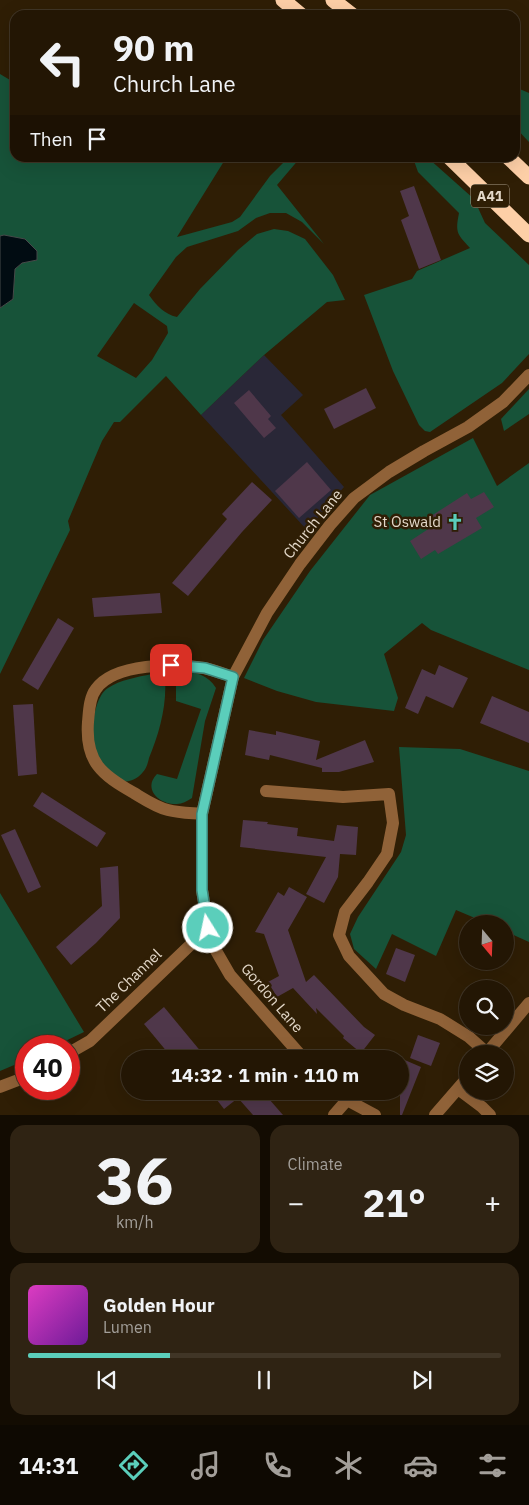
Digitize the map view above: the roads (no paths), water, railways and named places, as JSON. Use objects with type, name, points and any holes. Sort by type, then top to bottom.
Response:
[{"type":"highway","points":[[283,0],[295,10]]},
{"type":"highway","points":[[333,0],[346,10]]},
{"type":"highway","name":"A41","points":[[454,162],[529,235]]},
{"type":"highway","name":"A41","points":[[513,162],[529,177]]},
{"type":"street","name":"Church Lane","points":[[208,928],[202,890],[202,814],[233,677],[272,605],[312,549],[354,498],[389,472],[468,427],[503,402],[529,375]]},
{"type":"street","points":[[202,814],[167,810],[112,781],[97,767],[89,750],[89,707],[96,689],[112,676],[134,669],[171,665],[205,668],[233,677]]},
{"type":"street","points":[[266,791],[343,797],[389,794],[393,823],[387,854],[345,912],[340,935],[349,956],[384,994],[404,1005],[440,1019],[478,1045]]},
{"type":"street","name":"The Channel","points":[[80,1047],[90,1041],[208,928]]},
{"type":"street","name":"Gordon Lane","points":[[208,928],[215,949],[230,975],[296,1050]]},
{"type":"street","points":[[494,1045],[529,1003]]},
{"type":"street","points":[[0,1087],[15,1081]]},
{"type":"street","points":[[434,1115],[458,1089],[490,1115]]},
{"type":"street","points":[[334,1115],[340,1100]]},
{"type":"street","points":[[349,1100],[375,1115]]},
{"type":"place","name":"St Oswald","points":[[455,522]]}]
